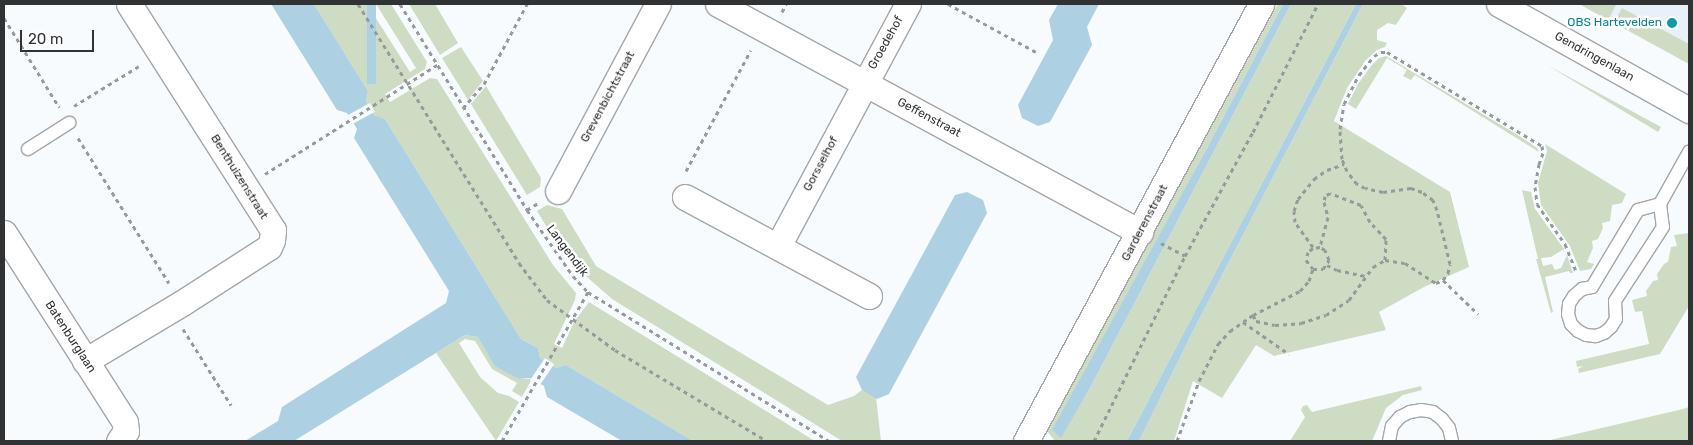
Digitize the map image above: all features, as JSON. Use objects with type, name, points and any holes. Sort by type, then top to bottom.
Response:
[{"type":"street","name":"Benthuizenstraat","points":[[86,361],[176,307],[268,248],[272,240],[272,230],[128,4]]},
{"type":"street","name":"Grevenbichtstraat","points":[[558,191],[658,4]]},
{"type":"street","name":"Geffenstraat","points":[[718,4],[1140,232]]},
{"type":"street","name":"Groedehof","points":[[864,83],[908,4]]},
{"type":"street","name":"Garderenstraat","points":[[1032,438],[1262,4]]},
{"type":"street","name":"Gendringenlaan","points":[[1499,4],[1529,11],[1689,110]]},
{"type":"street","name":"Gorsselhof","points":[[778,246],[864,83]]},
{"type":"street","points":[[686,197],[869,296]]},
{"type":"street","name":"Batenburglaan","points":[[4,234],[125,422],[126,431],[119,441]]},
{"type":"lane","points":[[28,149],[66,118]]},
{"type":"lane","points":[[1660,204],[1638,210],[1592,288],[1582,289],[1574,296],[1569,304],[1568,314],[1571,324],[1578,331],[1586,335],[1604,333],[1616,320],[1615,301],[1663,226],[1660,204],[1689,152]]},
{"type":"lane","points":[[1389,441],[1392,426],[1400,418],[1410,412],[1421,410],[1432,412],[1442,418],[1449,428],[1452,441]]},
{"type":"path","points":[[358,4],[519,263],[547,300],[615,350],[767,441]]},
{"type":"path","name":"Langendijk","points":[[400,4],[526,210],[573,276],[588,292],[829,441]]},
{"type":"path","points":[[463,108],[484,84],[527,4]]},
{"type":"path","points":[[948,4],[1036,52]]},
{"type":"path","points":[[1094,441],[1185,256],[1253,132],[1318,4]]},
{"type":"path","points":[[4,18],[66,118],[231,405]]},
{"type":"path","points":[[686,171],[763,28]]},
{"type":"path","points":[[1253,315],[1256,321],[1275,325],[1313,320],[1337,309],[1349,300],[1373,267],[1385,260],[1405,263],[1415,268],[1430,281],[1436,283],[1443,280],[1448,273],[1450,264],[1433,200],[1422,192],[1411,188],[1383,192],[1365,188],[1352,178],[1344,164],[1340,129],[1344,104],[1350,88],[1374,56],[1387,52],[1542,146],[1543,153],[1535,187],[1537,204],[1565,244],[1582,289]]},
{"type":"path","points":[[66,118],[160,54]]},
{"type":"path","points":[[245,187],[437,65]]},
{"type":"path","points":[[1313,248],[1295,222],[1294,211],[1298,200],[1314,179],[1327,170],[1344,164]]},
{"type":"path","points":[[1320,247],[1328,217],[1324,202],[1330,192],[1361,205],[1370,222],[1386,239],[1385,260]]},
{"type":"path","points":[[1320,247],[1329,254],[1327,265],[1318,270],[1313,269],[1306,260],[1308,252],[1313,248],[1320,247]]},
{"type":"path","points":[[1327,265],[1337,270],[1366,276]]},
{"type":"path","points":[[1177,441],[1209,360],[1230,331],[1253,315],[1300,291],[1309,281],[1313,269]]},
{"type":"path","points":[[1443,280],[1478,314]]},
{"type":"path","points":[[502,441],[588,292]]},
{"type":"path","points":[[1243,322],[1288,354]]},
{"type":"shaded area","points":[[1579,4],[1689,4],[1689,64],[1614,23]]},
{"type":"green space","points":[[314,4],[367,4],[410,72],[416,68],[376,4],[391,4],[427,62],[425,69],[385,94],[390,102],[430,78],[437,79],[553,265],[576,293],[575,300],[554,344],[562,348],[574,322],[589,302],[815,441],[693,441],[566,365],[556,368],[540,358],[538,348],[521,339],[385,119],[376,117],[366,102],[368,91]]},
{"type":"green space","points":[[409,4],[435,4],[458,43],[440,55]]},
{"type":"green space","points":[[1278,4],[1283,4],[1206,150],[1053,430],[1061,437],[1090,388],[1291,4],[1356,4],[1127,441],[1055,441],[1047,431]]},
{"type":"green space","points":[[1363,4],[1401,4],[1407,8],[1396,25],[1388,23],[1377,30],[1377,40],[1387,43],[1385,47],[1377,50],[1365,61],[1347,88],[1334,121],[1450,192],[1469,267],[1424,287],[1379,312],[1386,330],[1274,356],[1256,345],[1222,398],[1193,381],[1174,441],[1139,441],[1191,335]]},
{"type":"green space","points":[[1579,4],[1614,4],[1616,5],[1608,20]]},
{"type":"green space","points":[[1622,8],[1689,44],[1689,64],[1614,23]]},
{"type":"green space","points":[[461,47],[483,81],[468,100],[442,58]]},
{"type":"green space","points":[[1386,56],[1521,137],[1537,148],[1539,152],[1415,75],[1411,80],[1403,76],[1407,70],[1387,58],[1356,109],[1348,104],[1358,84],[1371,66],[1379,58]]},
{"type":"green space","points":[[1547,65],[1661,127],[1658,132]]},
{"type":"green space","points":[[486,86],[541,178],[540,187],[527,195],[471,104]]},
{"type":"green space","points":[[1545,144],[1626,194],[1622,203],[1612,205],[1610,221],[1602,223],[1603,228],[1598,239],[1592,241],[1593,248],[1587,262],[1594,264],[1591,269],[1580,271],[1570,246],[1541,205],[1538,183],[1547,151]]},
{"type":"green space","points":[[1522,190],[1531,192],[1535,209],[1564,249],[1551,257],[1541,258],[1543,266],[1552,264],[1555,270],[1561,268],[1567,255],[1573,273],[1569,271],[1545,277],[1553,312],[1551,313],[1536,259],[1538,259]]},
{"type":"green space","points":[[547,205],[562,209],[596,266],[828,405],[854,396],[862,390],[876,397],[881,441],[842,441],[612,299],[579,270],[551,234],[537,211]]},
{"type":"green space","points":[[1689,233],[1689,306],[1660,354],[1579,373],[1578,369],[1583,366],[1577,367],[1576,361],[1649,344],[1642,311],[1635,312],[1632,300],[1647,296],[1646,291],[1653,281],[1658,280],[1657,274],[1664,264],[1668,262],[1671,247],[1677,246],[1674,235]]},
{"type":"green space","points":[[465,335],[478,337],[519,379],[532,379],[522,397],[512,391],[517,383],[492,369],[475,341],[465,339],[459,343],[480,377],[498,393],[509,396],[519,402],[496,441],[436,353]]},
{"type":"green space","points":[[1421,386],[1422,390],[1403,395],[1386,408],[1372,441],[1290,441],[1305,417],[1301,410],[1303,406],[1307,405],[1312,412]]},
{"type":"green space","points":[[1689,407],[1689,441],[1546,441],[1683,409]]},
{"type":"water","points":[[271,4],[314,4],[368,91],[366,102],[375,116],[385,119],[521,339],[538,348],[540,358],[556,368],[566,365],[693,441],[622,441],[547,397],[544,386],[530,378],[519,379],[495,366],[478,337],[465,335],[294,441],[245,441],[278,421],[282,407],[446,303],[449,291],[354,138],[357,129],[354,124],[347,113],[337,110]]},
{"type":"water","points":[[367,4],[376,4],[376,84],[367,84]]},
{"type":"water","points":[[1058,4],[1099,4],[1087,27],[1092,45],[1050,122],[1038,126],[1022,118],[1018,105],[1053,40],[1049,20]]},
{"type":"water","points":[[1283,4],[1291,4],[1090,388],[1061,438],[1052,430],[1206,150]]},
{"type":"water","points":[[1356,4],[1363,4],[1191,335],[1139,441],[1127,441]]},
{"type":"water","points":[[967,192],[983,200],[987,213],[889,394],[877,399],[862,390],[856,377],[955,195]]},
{"type":"pier","points":[[370,103],[375,112],[351,125],[346,116]]},
{"type":"pier","points":[[545,358],[554,364],[539,387],[530,380]]},
{"type":"place","name":"OBS Hartevelden","points":[[1672,23]]}]
